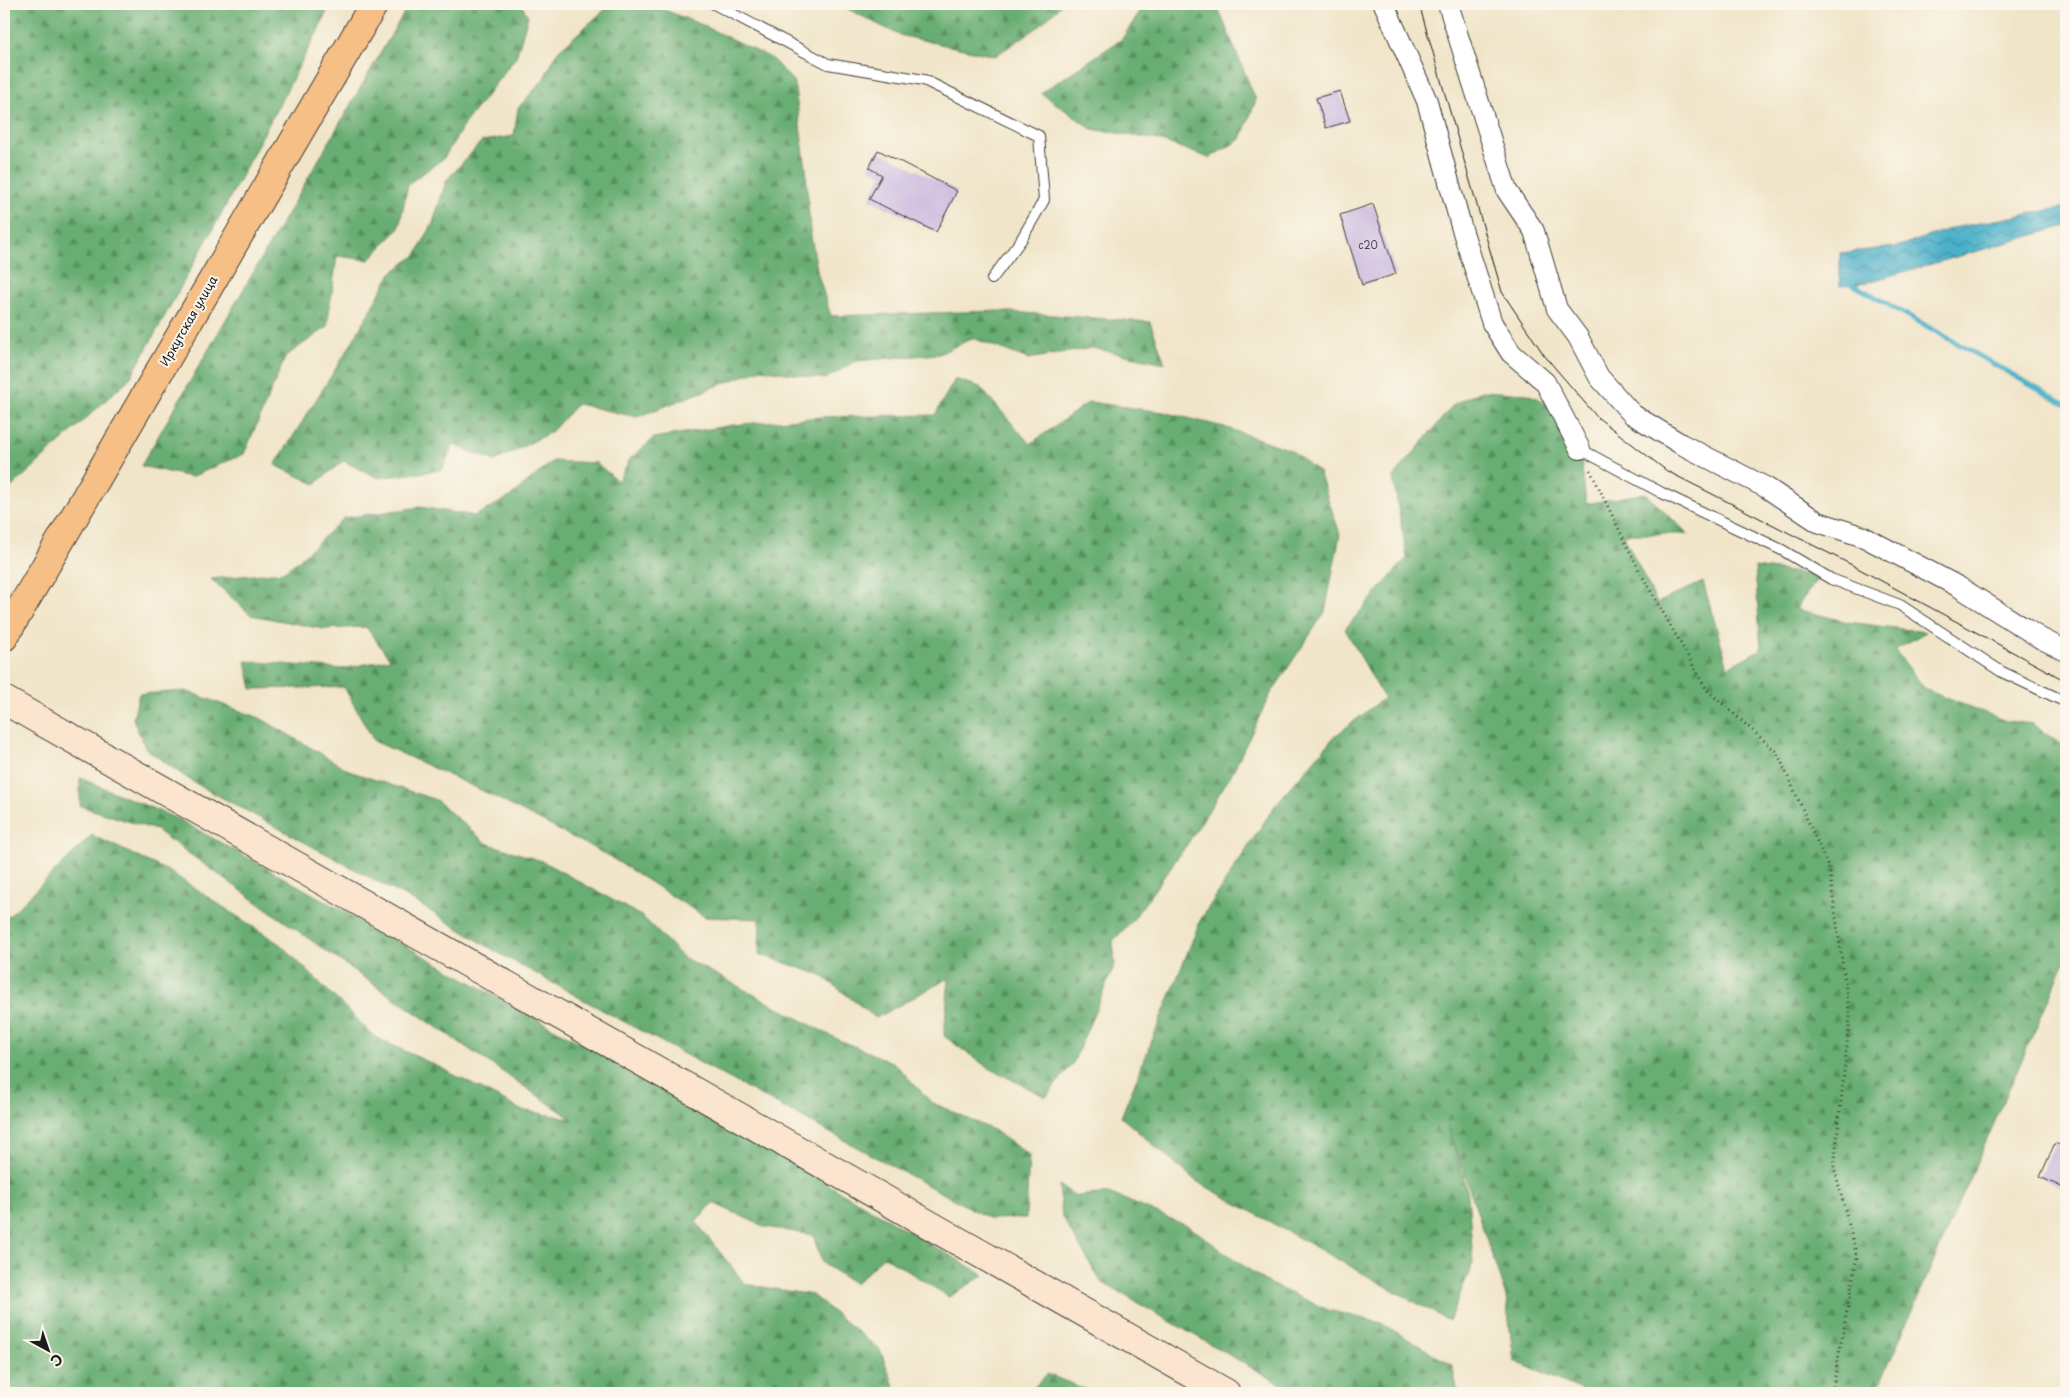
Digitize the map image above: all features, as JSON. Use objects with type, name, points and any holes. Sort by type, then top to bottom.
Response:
[{"type":"main road","name":"Иркутская улица","points":[[4,637],[374,4]]},
{"type":"street","points":[[1384,4],[1427,101],[1461,226],[1492,323],[1510,353],[1545,382],[1580,450]]},
{"type":"street","points":[[1448,4],[1507,191],[1534,231],[1557,309],[1578,337],[1599,378],[1632,414],[1681,444],[1767,488],[1818,522],[1864,537],[1959,587],[2040,638],[2066,651]]},
{"type":"street","points":[[4,700],[1226,1393]]},
{"type":"lane","points":[[714,4],[828,64],[924,80],[1038,136],[1044,200],[1021,240],[992,280]]},
{"type":"lane","points":[[1580,450],[1662,493],[1782,550],[1831,580],[1900,606],[2002,672],[2066,702]]},
{"type":"path","points":[[1580,450],[1639,570],[1707,690],[1777,752],[1829,868],[1850,1017],[1834,1167],[1856,1256],[1832,1393]]},
{"type":"green space","points":[[4,4],[330,4],[323,21],[225,207],[131,377],[4,494]]},
{"type":"green space","points":[[409,4],[521,4],[528,16],[516,57],[465,123],[444,158],[408,184],[399,228],[369,260],[337,256],[327,327],[286,356],[244,454],[191,477],[141,466]]},
{"type":"green space","points":[[649,4],[700,24],[771,58],[794,82],[806,169],[810,231],[818,275],[831,316],[996,311],[1150,322],[1165,363],[1092,348],[1028,359],[973,338],[939,354],[856,361],[825,379],[761,369],[637,417],[577,404],[551,432],[495,461],[454,445],[442,470],[379,478],[343,461],[315,484],[275,465],[350,346],[391,273],[416,255],[433,223],[446,181],[482,141],[514,136],[518,108],[543,80],[558,51],[609,6]]},
{"type":"green space","points":[[838,4],[1062,4],[1038,27],[995,56],[899,35]]},
{"type":"green space","points":[[1145,4],[1213,4],[1218,8],[1256,100],[1241,139],[1209,158],[1159,140],[1092,129],[1041,93],[1122,39]]},
{"type":"green space","points":[[955,379],[980,387],[1030,444],[1089,402],[1163,412],[1224,427],[1291,450],[1319,472],[1340,534],[1325,612],[1270,695],[1231,775],[1188,843],[1132,921],[1113,941],[1115,964],[1073,1063],[1046,1097],[987,1067],[944,1036],[949,978],[876,1018],[821,975],[759,954],[760,919],[705,917],[607,855],[481,790],[374,741],[344,687],[252,689],[246,661],[342,669],[390,659],[366,627],[324,629],[251,615],[211,579],[283,572],[298,561],[344,518],[420,507],[475,516],[510,497],[553,461],[596,463],[618,481],[630,459],[654,438],[733,425],[821,417],[935,415]]},
{"type":"green space","points":[[1482,391],[1528,394],[1568,413],[1580,449],[1586,504],[1645,493],[1688,534],[1623,534],[1657,603],[1703,582],[1728,667],[1761,649],[1755,567],[1819,576],[1796,609],[1848,622],[1926,632],[1895,650],[1926,690],[2006,721],[2032,724],[2066,748],[2066,959],[1876,1393],[1589,1393],[1514,1361],[1506,1297],[1448,1125],[1468,1194],[1473,1263],[1449,1321],[1196,1181],[1121,1117],[1201,919],[1276,804],[1335,736],[1384,698],[1345,629],[1407,558],[1393,478],[1454,404]]},
{"type":"green space","points":[[186,691],[260,718],[352,772],[436,800],[486,843],[542,861],[643,917],[683,957],[837,1039],[894,1063],[931,1102],[993,1130],[1029,1155],[1026,1218],[990,1219],[580,998],[495,951],[419,904],[193,782],[146,749],[133,719],[139,694]]},
{"type":"green space","points":[[80,778],[180,820],[661,1088],[984,1275],[949,1297],[884,1256],[855,1284],[822,1263],[813,1235],[765,1227],[713,1203],[696,1222],[745,1284],[812,1295],[880,1350],[895,1388],[892,1393],[4,1393],[4,921],[92,835],[170,872],[281,945],[375,1037],[443,1069],[521,1110],[572,1119],[360,975],[156,830],[80,806]]},
{"type":"green space","points":[[1059,1185],[1076,1196],[1109,1193],[1190,1227],[1266,1282],[1328,1310],[1381,1323],[1452,1365],[1458,1393],[1296,1393],[1101,1282],[1062,1217]]},
{"type":"green space","points":[[1047,1374],[1095,1393],[1029,1393]]},
{"type":"water","points":[[2066,207],[2066,226],[1868,282],[1840,286],[1840,253],[1896,247],[1953,228]]},
{"type":"building","points":[[1340,91],[1350,121],[1326,128],[1316,98]]},
{"type":"building","points":[[878,150],[957,191],[936,232],[869,199],[882,175],[869,168]]},
{"type":"building","points":[[1373,204],[1396,274],[1362,285],[1340,215]]},
{"type":"building","points":[[2055,1143],[2066,1148],[2066,1189],[2040,1177]]},
{"type":"waterway","points":[[1847,281],[2066,405]]},
{"type":"tram line","points":[[1419,4],[1502,292],[1544,355],[1597,417],[1667,471],[1852,565],[2066,681]]}]
